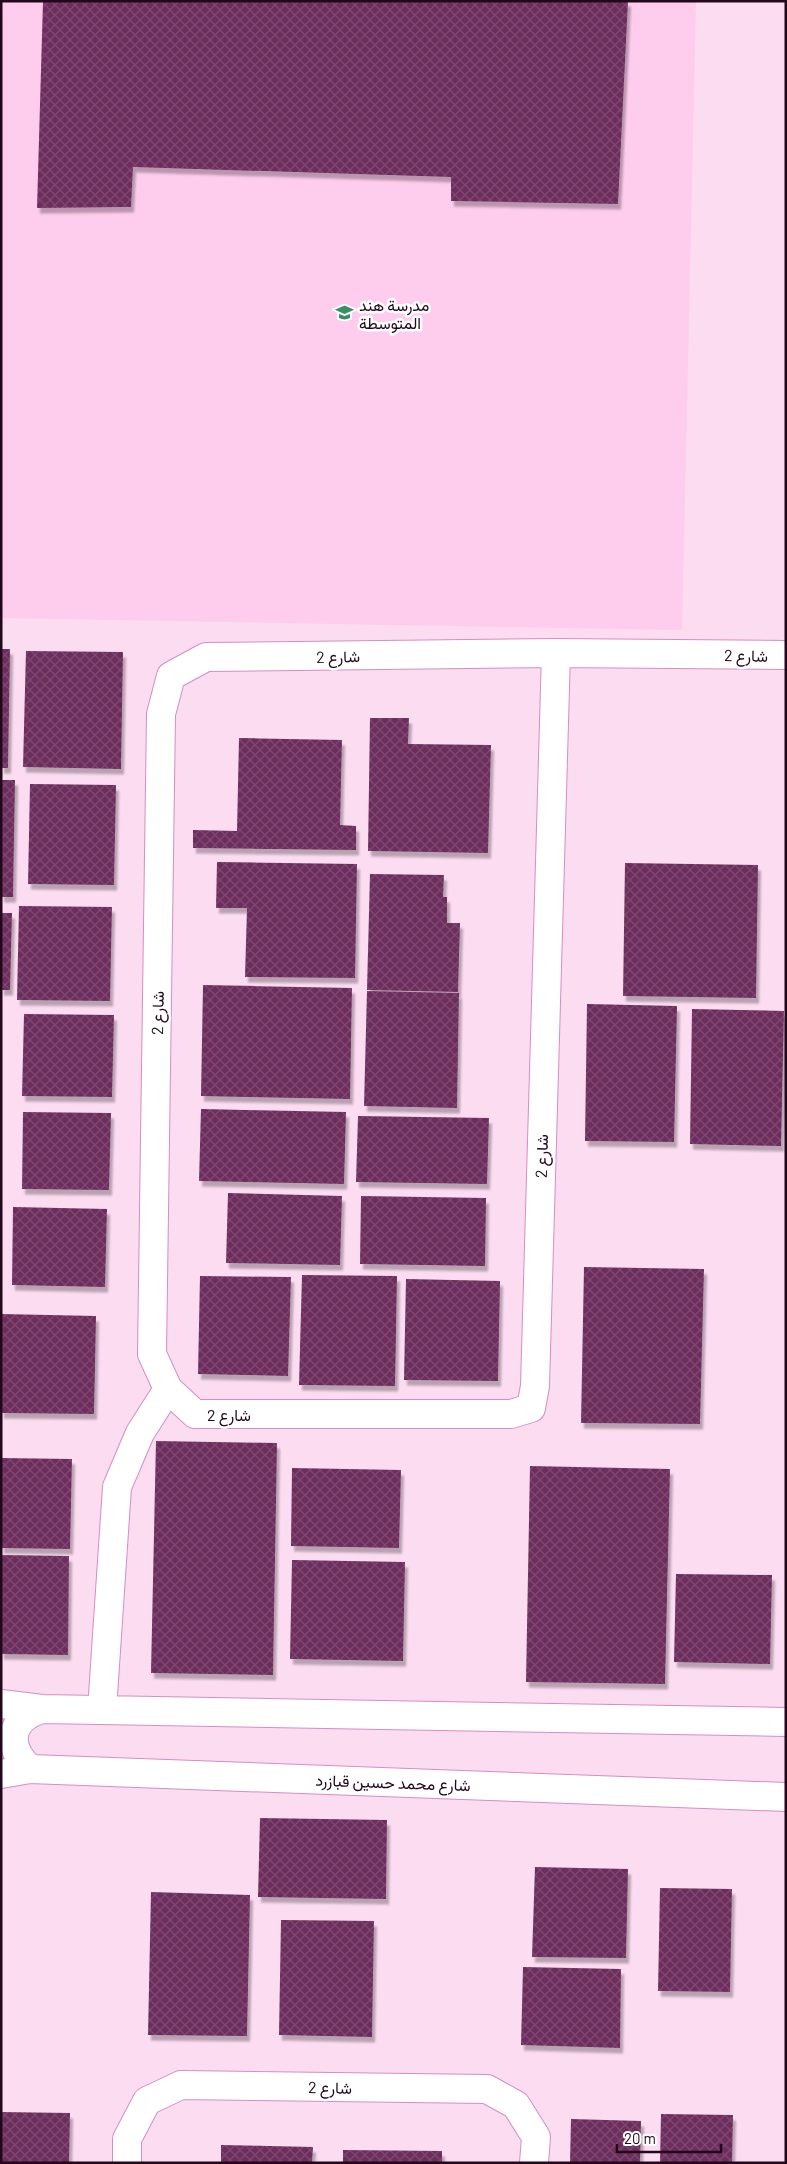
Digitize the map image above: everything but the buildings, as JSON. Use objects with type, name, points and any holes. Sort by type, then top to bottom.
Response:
[{"type":"street","name":"شارع 2","points":[[556,653],[535,1386],[531,1408],[511,1414],[194,1414],[168,1389],[152,1354],[160,714],[171,676],[206,657],[556,653],[786,655]]},
{"type":"street","points":[[102,1710],[117,1487],[140,1433],[168,1389]]},
{"type":"street","points":[[1,1704],[42,1709],[783,1719]]},
{"type":"street","points":[[30,1769],[20,1760],[14,1748],[14,1734],[20,1722],[30,1713],[42,1709]]},
{"type":"street","name":"شارع محمد حسين قبازرد","points":[[1,1774],[30,1769],[786,1797]]},
{"type":"street","name":"شارع 2","points":[[127,2163],[127,2139],[147,2101],[181,2085],[487,2089],[516,2105],[536,2136],[534,2163]]},
{"type":"shaded area","name":"مدرسة هند المتوسطة","points":[[1,1],[696,1],[682,630],[1,618]]},
{"type":"place","name":"مدرسة هند المتوسطة","points":[[345,313]]}]
